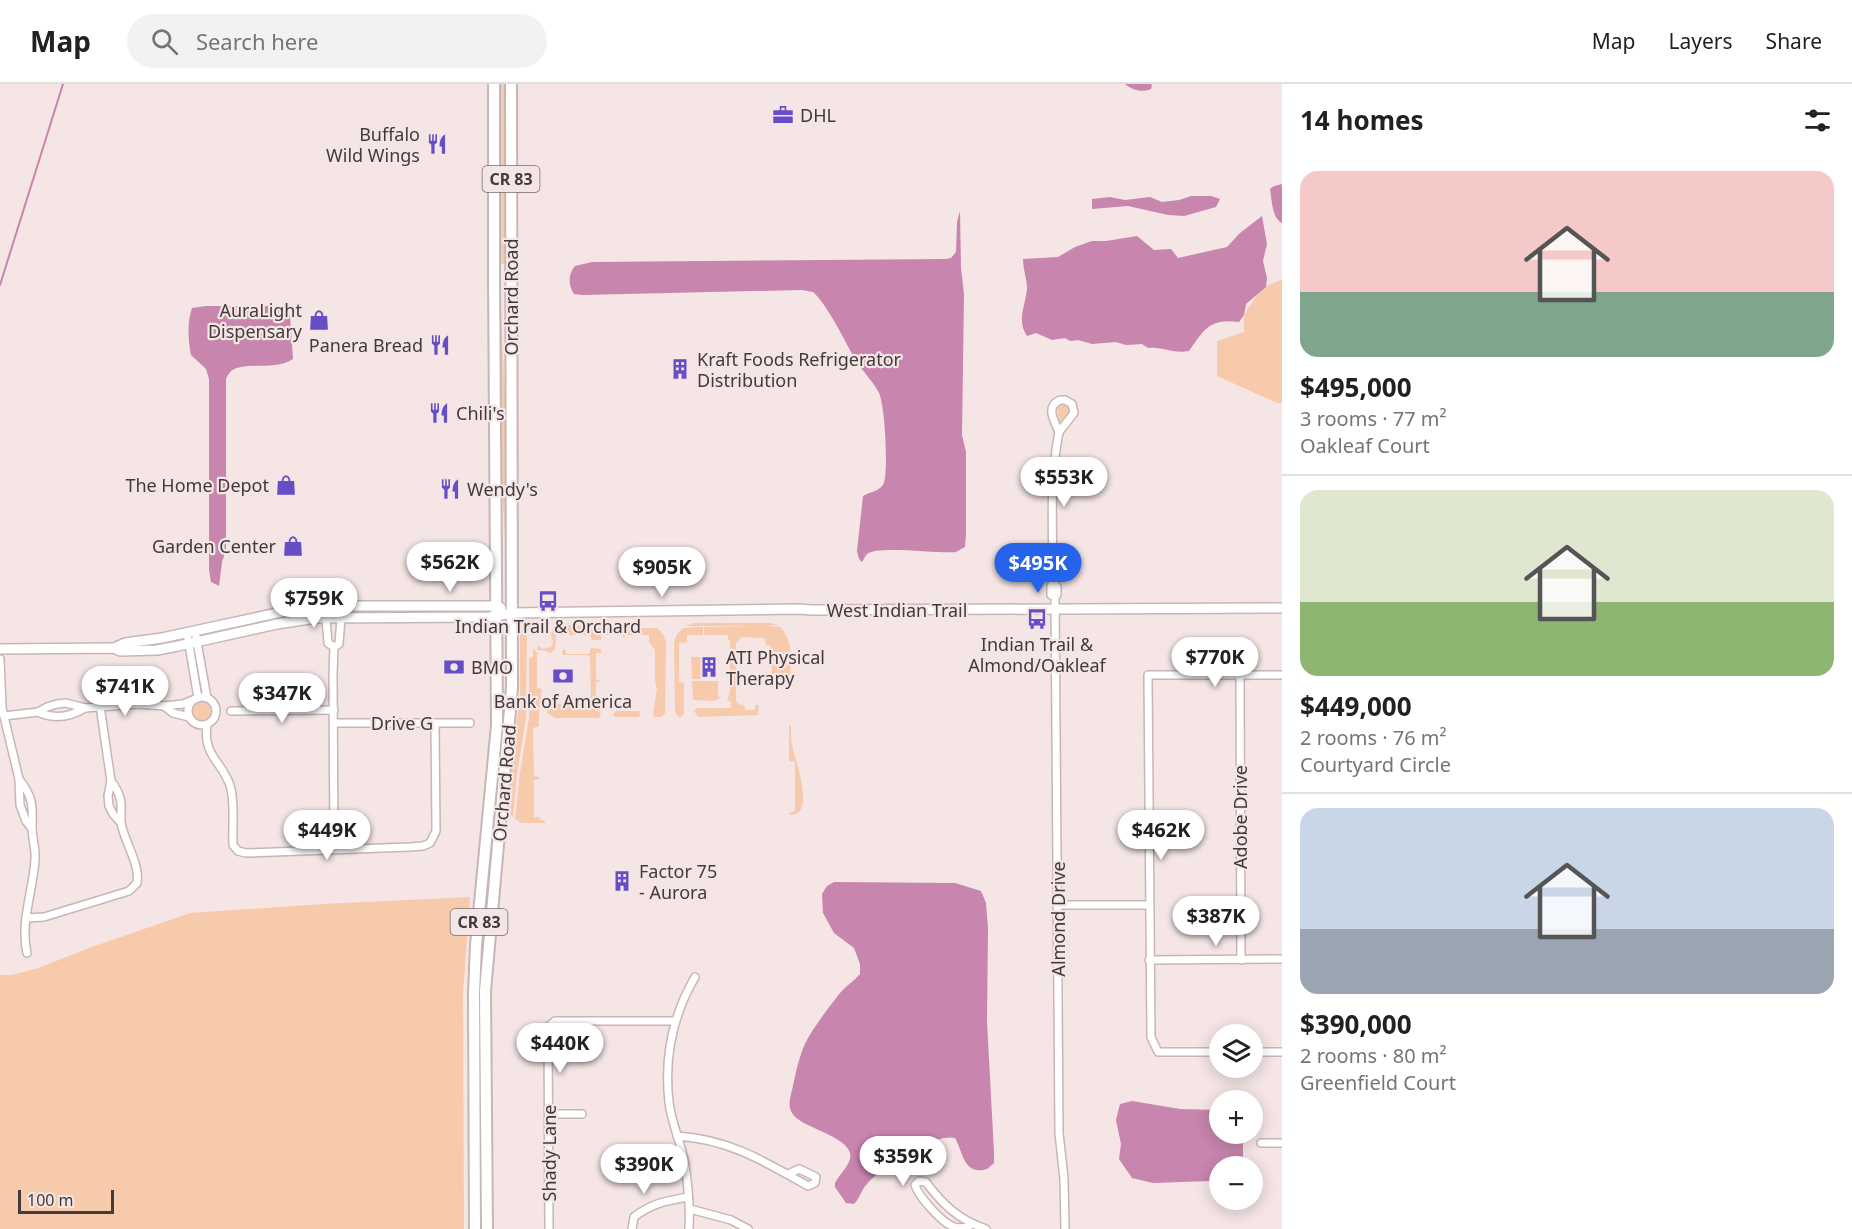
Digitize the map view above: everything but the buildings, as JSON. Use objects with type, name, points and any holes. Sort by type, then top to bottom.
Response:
[{"type":"main road","name":"Orchard Road","points":[[475,1229],[474,993],[476,945],[497,725],[494,84]]},
{"type":"main road","name":"Orchard Road","points":[[487,1229],[485,991],[512,687],[511,84]]},
{"type":"street","name":"Almond Drive","points":[[1059,432],[1052,486],[1053,582],[1057,587],[1055,596],[1059,1133],[1064,1179],[1065,1229]]},
{"type":"street","name":"West Indian Trail","points":[[0,649],[114,648],[125,643],[162,638],[277,612],[333,606],[512,613],[798,609],[1282,608]]},
{"type":"street","points":[[333,606],[340,618],[339,644],[334,648],[328,643],[326,618],[333,606]]},
{"type":"street","name":"West Indian Trail","points":[[114,648],[120,651],[137,651],[193,643],[277,624],[326,618],[413,618],[497,612]]},
{"type":"street","points":[[164,706],[173,713],[189,717],[196,724],[207,725],[216,716],[215,704],[207,698],[191,632]]},
{"type":"street","points":[[189,717],[188,710],[195,699],[193,643]]},
{"type":"street","points":[[334,648],[334,849]]},
{"type":"street","points":[[0,659],[1,700],[20,779],[20,805],[32,829]]},
{"type":"street","points":[[1209,1052],[1158,1052],[1151,1037],[1148,675],[1282,675]]},
{"type":"street","name":"Adobe Drive","points":[[1240,675],[1241,960]]},
{"type":"street","points":[[4,716],[38,712],[57,704],[85,708],[139,704],[164,706],[207,698]]},
{"type":"street","points":[[26,918],[44,917],[129,891],[137,883],[137,871],[121,823],[109,806],[111,781],[100,706]]},
{"type":"street","points":[[38,712],[48,717],[62,717],[75,714],[85,708]]},
{"type":"street","points":[[231,711],[334,710]]},
{"type":"street","name":"Drive G","points":[[334,723],[470,723]]},
{"type":"street","points":[[207,725],[205,735],[210,753],[230,787],[233,845],[235,849],[246,853],[427,845],[434,839],[436,831],[435,723]]},
{"type":"street","points":[[20,779],[31,799],[32,829],[36,848],[23,937],[27,953]]},
{"type":"street","points":[[111,781],[121,801],[121,823]]},
{"type":"street","points":[[1058,905],[1149,905]]},
{"type":"street","points":[[1149,960],[1282,959]]},
{"type":"street","points":[[689,1229],[690,1209],[684,1161],[669,1102],[668,1076],[669,1049],[675,1021],[696,977]]},
{"type":"street","name":"Shady Lane","points":[[549,1229],[547,1031],[550,1024],[564,1021],[675,1021]]},
{"type":"street","points":[[1263,1052],[1282,1052]]},
{"type":"street","points":[[549,1114],[582,1114]]},
{"type":"street","points":[[676,1136],[701,1137],[723,1144],[760,1158],[788,1174]]},
{"type":"street","points":[[1263,1143],[1282,1143]]},
{"type":"street","points":[[971,1224],[968,1227],[952,1227],[930,1207],[915,1185],[919,1181],[926,1182],[944,1205],[971,1224],[986,1229]]},
{"type":"street","points":[[632,1229],[634,1217],[644,1209],[658,1202],[688,1197]]},
{"type":"street","points":[[690,1209],[731,1220],[748,1229]]},
{"type":"shaded area","points":[[498,84],[506,84],[507,251],[504,264],[499,264]]},
{"type":"shaded area","points":[[1125,84],[1152,85],[1151,89],[1141,91]]},
{"type":"shaded area","points":[[1282,184],[1282,223],[1274,213],[1270,189]]},
{"type":"shaded area","points":[[1191,196],[1211,196],[1220,199],[1216,207],[1184,216],[1168,215],[1128,206],[1092,209],[1092,199],[1110,197],[1125,200],[1150,197],[1162,202]]},
{"type":"shaded area","points":[[960,211],[964,294],[962,435],[966,452],[966,534],[965,547],[956,552],[883,550],[867,554],[862,562],[859,559],[857,551],[863,496],[876,491],[883,485],[885,479],[883,411],[877,389],[855,359],[830,314],[813,292],[802,290],[582,295],[574,294],[570,283],[571,272],[575,266],[592,262],[946,259],[951,258],[956,252],[957,222]]},
{"type":"shaded area","points":[[1262,216],[1267,244],[1263,261],[1267,278],[1266,287],[1246,304],[1244,315],[1239,322],[1221,322],[1208,327],[1189,351],[1178,352],[1148,348],[1142,344],[1126,345],[1116,342],[1092,344],[1078,340],[1070,341],[1065,338],[1052,340],[1036,333],[1027,336],[1024,330],[1022,318],[1027,288],[1023,259],[1058,257],[1075,247],[1092,241],[1137,236],[1154,250],[1171,249],[1178,258],[1227,247],[1240,233]]},
{"type":"shaded area","points":[[1282,279],[1282,403],[1277,403],[1217,376],[1217,341],[1244,332],[1244,315],[1261,289]]},
{"type":"shaded area","points":[[286,306],[290,316],[293,359],[278,365],[237,368],[231,371],[226,379],[226,550],[219,586],[211,582],[209,570],[209,379],[206,369],[191,355],[189,337],[189,319],[192,308]]},
{"type":"shaded area","points":[[499,312],[501,312],[507,437],[507,573],[500,453]]},
{"type":"shaded area","points":[[1064,402],[1069,405],[1071,411],[1062,423],[1059,421],[1058,410],[1059,405]]},
{"type":"shaded area","points":[[694,623],[769,623],[778,625],[765,626],[780,627],[784,631],[791,657],[790,678],[786,680],[766,679],[772,677],[771,646],[766,645],[764,638],[742,637],[736,643],[736,701],[744,705],[745,710],[755,710],[755,705],[759,705],[758,715],[698,717],[694,711],[697,708],[731,708],[731,701],[727,701],[730,692],[728,635],[704,635],[704,627],[764,626],[686,626]]},
{"type":"shaded area","points":[[565,625],[586,628],[657,628],[663,634],[666,642],[665,714],[660,717],[653,715],[657,689],[655,650],[649,642],[649,635],[625,635],[624,640],[623,635],[601,635],[601,640],[592,640],[590,635],[556,635],[556,646],[552,652],[538,650],[539,646],[542,649],[551,647],[553,629],[561,631]]},
{"type":"shaded area","points":[[527,627],[526,719],[513,817],[508,812],[507,804],[520,694],[520,633]]},
{"type":"shaded area","points":[[703,627],[703,635],[687,635],[687,642],[679,643],[679,682],[684,683],[684,714],[680,717],[676,714],[675,709],[674,642],[677,634],[683,628]]},
{"type":"shaded area","points":[[533,648],[538,654],[537,688],[542,689],[539,726],[533,728],[534,776],[540,779],[534,780],[534,817],[539,817],[545,823],[522,823],[515,819],[529,718],[529,658],[533,657]]},
{"type":"shaded area","points":[[565,648],[566,654],[589,654],[591,648],[601,649],[601,653],[596,653],[596,679],[601,681],[596,682],[596,711],[601,712],[599,718],[555,718],[547,713],[551,704],[583,703],[584,706],[587,705],[586,702],[591,696],[590,656],[563,655]]},
{"type":"shaded area","points":[[502,651],[504,715],[502,766],[492,862],[483,1229],[479,1229],[479,969],[498,766]]},
{"type":"shaded area","points":[[691,657],[702,657],[702,679],[692,679]]},
{"type":"shaded area","points":[[692,681],[718,681],[718,696],[721,698],[714,701],[693,700]]},
{"type":"shaded area","points":[[202,702],[208,705],[211,711],[208,717],[202,720],[196,717],[193,711],[196,705]]},
{"type":"shaded area","points":[[616,711],[639,711],[641,715],[615,717],[613,714]]},
{"type":"shaded area","points":[[789,725],[803,798],[802,807],[798,813],[790,815],[789,813],[795,811],[795,762],[789,761]]},
{"type":"shaded area","points":[[834,882],[955,883],[981,891],[986,903],[988,928],[987,1022],[994,1152],[994,1163],[987,1169],[979,1170],[968,1166],[955,1138],[941,1139],[924,1145],[880,1172],[865,1186],[854,1204],[846,1203],[835,1187],[835,1183],[849,1162],[850,1151],[836,1139],[805,1123],[792,1113],[790,1096],[805,1043],[840,993],[860,974],[860,964],[854,948],[834,933],[823,913],[822,894],[827,886]]},
{"type":"shaded area","points":[[470,897],[463,994],[464,1229],[0,1229],[0,975],[12,975],[38,968],[190,913]]},
{"type":"shaded area","points":[[1132,1101],[1180,1109],[1209,1110],[1209,1144],[1243,1144],[1243,1156],[1209,1156],[1209,1181],[1153,1183],[1132,1178],[1119,1159],[1121,1144],[1116,1120],[1120,1104]]},
{"type":"waterway","points":[[0,285],[63,84]]},
{"type":"place","name":"DHL","points":[[783,115]]},
{"type":"place","name":"Buffalo Wild Wings","points":[[437,144]]},
{"type":"place","name":"AuraLight Dispensary","points":[[319,320]]},
{"type":"place","name":"Panera Bread","points":[[440,345]]},
{"type":"place","name":"Kraft Foods Refrigerator Distribution","points":[[680,369]]},
{"type":"place","name":"Chili's","points":[[439,413]]},
{"type":"place","name":"The Home Depot","points":[[286,485]]},
{"type":"place","name":"Wendy's","points":[[450,489]]},
{"type":"place","name":"Garden Center","points":[[293,546]]},
{"type":"place","name":"Indian Trail & Orchard","points":[[548,601]]},
{"type":"place","name":"Indian Trail & Almond/Oakleaf","points":[[1037,619]]},
{"type":"place","name":"BMO","points":[[454,667]]},
{"type":"place","name":"ATI Physical Therapy","points":[[709,667]]},
{"type":"place","name":"Bank of America","points":[[563,676]]},
{"type":"place","name":"Factor 75 - Aurora","points":[[622,881]]}]
